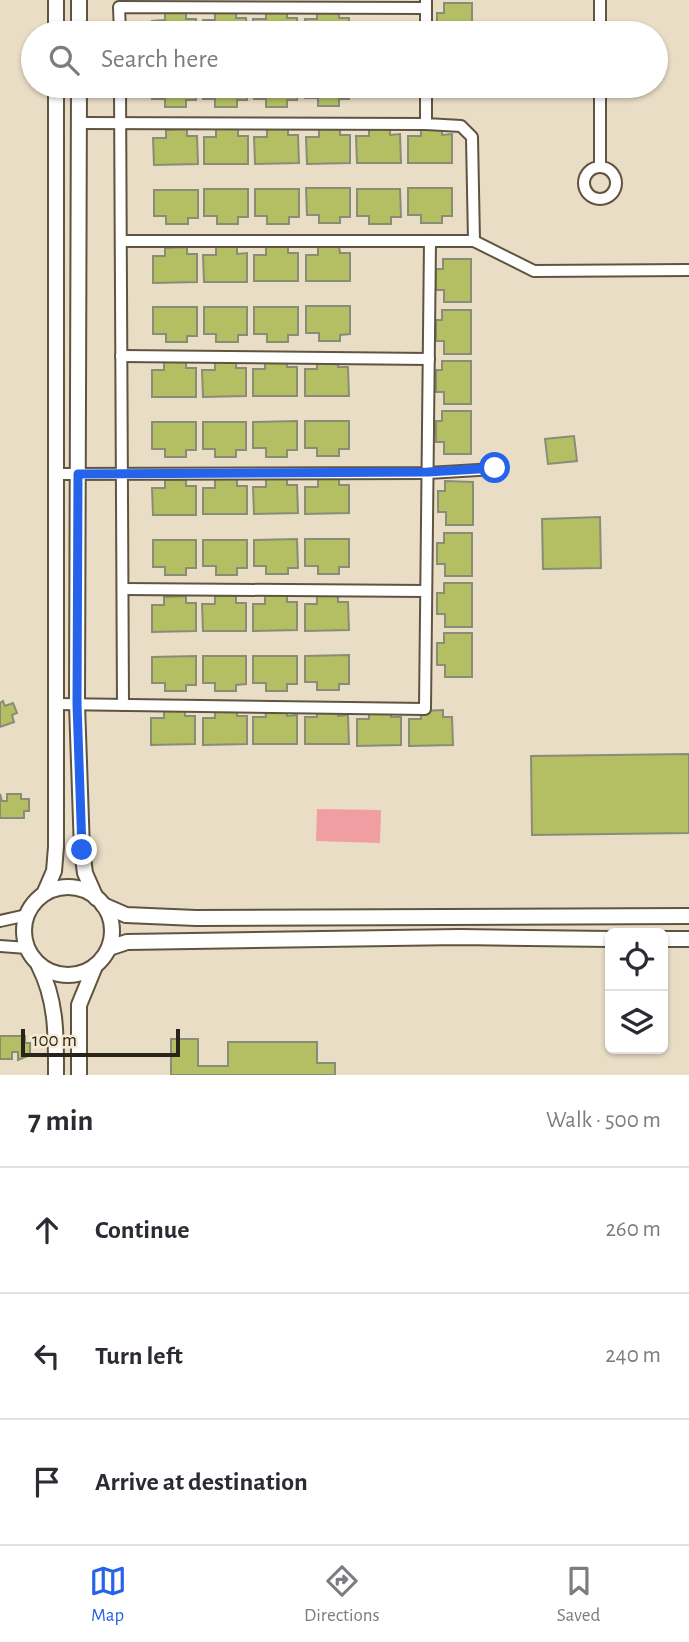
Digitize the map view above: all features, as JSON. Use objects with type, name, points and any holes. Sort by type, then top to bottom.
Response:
[{"type":"street","points":[[56,0],[56,21]]},
{"type":"street","points":[[79,0],[79,21]]},
{"type":"street","points":[[600,0],[600,21]]},
{"type":"street","points":[[120,21],[120,7],[426,4]]},
{"type":"street","points":[[56,98],[56,847],[54,871],[44,894],[27,915],[24,926],[27,948],[39,964],[49,985],[56,1023],[56,1075]]},
{"type":"street","points":[[79,98],[77,704],[82,850],[85,873],[112,926],[109,948],[95,966],[79,1005],[79,1075]]},
{"type":"street","points":[[120,98],[124,705]]},
{"type":"street","points":[[426,98],[426,124]]},
{"type":"street","points":[[600,98],[600,167]]},
{"type":"street","points":[[79,123],[461,126],[472,137],[474,241]]},
{"type":"street","points":[[121,241],[474,241],[534,271],[689,270]]},
{"type":"street","points":[[56,704],[425,709],[430,241]]},
{"type":"street","points":[[121,356],[429,359]]},
{"type":"street","points":[[56,474],[428,472],[495,468]]},
{"type":"street","points":[[123,589],[426,591]]},
{"type":"street","points":[[44,894],[71,888],[126,915],[196,918],[689,916]]},
{"type":"street","points":[[0,921],[27,915]]},
{"type":"street","points":[[109,948],[127,942],[460,937],[605,939]]},
{"type":"street","points":[[668,939],[689,939]]},
{"type":"street","points":[[0,946],[27,948]]},
{"type":"street","points":[[39,964],[52,972],[66,975],[82,973],[95,966]]},
{"type":"shaded area","points":[[317,809],[381,810],[380,843],[316,841]]},
{"type":"building","points":[[444,3],[472,3],[472,21],[437,21],[437,13],[444,13]]},
{"type":"building","points":[[266,11],[287,11],[287,18],[297,18],[297,21],[253,21],[266,19]]},
{"type":"building","points":[[317,11],[339,11],[339,18],[349,18],[349,21],[305,21],[317,19]]},
{"type":"building","points":[[165,12],[186,12],[186,19],[196,21],[152,21],[165,20]]},
{"type":"building","points":[[215,12],[236,12],[236,18],[246,18],[246,21],[203,21],[215,20]]},
{"type":"building","points":[[196,98],[196,100],[186,100],[186,107],[165,107],[165,99],[152,99]]},
{"type":"building","points":[[247,98],[247,100],[237,100],[237,107],[215,107],[215,99],[203,99]]},
{"type":"building","points":[[297,98],[297,100],[287,100],[287,107],[266,107],[266,99],[254,99]]},
{"type":"building","points":[[318,98],[349,98],[339,99],[339,106],[318,106]]},
{"type":"building","points":[[267,128],[288,128],[288,135],[298,135],[299,163],[255,164],[254,137],[267,137]]},
{"type":"building","points":[[319,128],[340,128],[340,135],[350,135],[350,163],[307,164],[306,137],[319,137]]},
{"type":"building","points":[[369,128],[390,128],[390,135],[400,134],[401,163],[357,163],[356,136],[369,136]]},
{"type":"building","points":[[421,128],[442,128],[442,135],[452,134],[452,163],[408,163],[408,136],[421,136]]},
{"type":"building","points":[[187,129],[187,136],[197,136],[198,164],[154,165],[153,138],[166,138],[166,130]]},
{"type":"building","points":[[216,129],[238,129],[238,136],[248,136],[248,164],[204,164],[204,137],[216,137]]},
{"type":"building","points":[[306,188],[350,188],[350,217],[340,217],[340,223],[319,223],[319,215],[307,215]]},
{"type":"building","points":[[408,188],[452,188],[452,216],[442,216],[442,223],[421,223],[421,215],[408,215]]},
{"type":"building","points":[[204,189],[248,189],[248,217],[238,217],[238,224],[217,224],[217,216],[204,216]]},
{"type":"building","points":[[255,189],[299,189],[299,217],[289,217],[289,224],[267,224],[267,216],[255,216]]},
{"type":"building","points":[[357,189],[400,189],[401,217],[391,217],[391,224],[369,224],[369,216],[357,216]]},
{"type":"building","points":[[154,190],[198,190],[198,218],[188,218],[188,224],[166,224],[166,216],[154,216]]},
{"type":"building","points":[[266,246],[288,246],[288,253],[298,253],[298,281],[254,281],[254,255],[266,255]]},
{"type":"building","points":[[318,246],[339,246],[340,253],[350,253],[350,281],[306,281],[306,255],[318,255]]},
{"type":"building","points":[[187,247],[187,254],[197,254],[197,282],[153,283],[153,256],[165,256],[165,248]]},
{"type":"building","points":[[216,247],[237,247],[237,254],[247,253],[247,282],[204,282],[203,255],[216,255]]},
{"type":"building","points":[[443,259],[471,259],[471,302],[444,302],[444,290],[436,290],[436,269],[443,269]]},
{"type":"building","points":[[306,306],[350,306],[350,334],[340,335],[340,341],[319,341],[319,333],[306,333]]},
{"type":"building","points":[[153,307],[197,307],[197,336],[187,336],[187,342],[166,342],[166,334],[153,334]]},
{"type":"building","points":[[204,307],[247,307],[247,335],[238,335],[238,342],[216,342],[216,334],[204,334]]},
{"type":"building","points":[[254,307],[298,307],[298,335],[288,335],[288,342],[267,342],[267,334],[254,334]]},
{"type":"building","points":[[442,310],[471,310],[471,354],[444,354],[444,341],[436,341],[436,320],[442,320]]},
{"type":"building","points":[[215,361],[236,361],[236,368],[246,368],[246,396],[203,397],[202,370],[215,370]]},
{"type":"building","points":[[265,361],[287,361],[287,367],[297,367],[297,396],[253,396],[253,369],[265,369]]},
{"type":"building","points":[[317,361],[338,361],[338,367],[348,367],[349,396],[305,396],[305,369],[317,369]]},
{"type":"building","points":[[442,361],[471,361],[471,404],[444,404],[444,392],[436,392],[436,370],[442,370]]},
{"type":"building","points":[[164,362],[186,362],[186,368],[196,368],[196,397],[152,397],[152,370],[164,370]]},
{"type":"building","points":[[442,411],[471,411],[471,454],[444,454],[444,442],[436,442],[436,421],[442,421]]},
{"type":"building","points":[[297,421],[297,450],[287,450],[287,457],[266,457],[266,448],[253,448],[253,422]]},
{"type":"building","points":[[305,421],[349,421],[349,449],[339,449],[339,456],[317,456],[317,448],[305,448]]},
{"type":"building","points":[[152,422],[196,422],[196,450],[186,450],[186,457],[165,457],[165,449],[152,449]]},
{"type":"building","points":[[203,422],[246,422],[246,450],[236,450],[236,457],[215,457],[215,449],[203,449]]},
{"type":"building","points":[[574,436],[577,461],[548,464],[545,439]]},
{"type":"building","points":[[215,479],[237,479],[237,486],[247,486],[247,514],[203,514],[203,488],[215,488]]},
{"type":"building","points":[[266,479],[287,479],[287,485],[297,485],[298,513],[254,514],[253,487],[266,487]]},
{"type":"building","points":[[318,479],[339,479],[339,485],[349,485],[349,513],[305,514],[305,487],[318,487]]},
{"type":"building","points":[[165,480],[186,480],[186,486],[196,486],[196,515],[153,515],[152,488],[165,488]]},
{"type":"building","points":[[445,481],[473,482],[473,525],[446,525],[446,512],[438,512],[438,491],[445,491]]},
{"type":"building","points":[[600,517],[601,568],[543,569],[542,519]]},
{"type":"building","points":[[444,533],[472,533],[472,576],[445,576],[445,564],[437,564],[437,543],[444,543]]},
{"type":"building","points":[[297,539],[298,568],[288,568],[288,574],[266,574],[266,566],[254,566],[254,540]]},
{"type":"building","points":[[305,539],[349,539],[349,567],[339,567],[339,574],[318,574],[318,566],[305,566]]},
{"type":"building","points":[[153,540],[196,540],[196,568],[186,568],[186,575],[165,575],[165,567],[153,567]]},
{"type":"building","points":[[203,540],[247,540],[247,568],[237,568],[237,575],[216,575],[216,566],[203,566]]},
{"type":"building","points":[[444,583],[472,583],[472,627],[445,627],[445,614],[437,614],[437,593],[444,593]]},
{"type":"building","points":[[287,595],[287,602],[297,602],[297,630],[253,631],[253,604],[265,604],[265,596]]},
{"type":"building","points":[[338,595],[338,602],[348,602],[349,630],[305,631],[305,604],[317,604],[317,596]]},
{"type":"building","points":[[186,596],[186,603],[196,603],[196,631],[152,632],[152,605],[164,605],[164,597]]},
{"type":"building","points":[[215,596],[236,596],[236,603],[246,603],[246,631],[203,631],[202,604],[215,604]]},
{"type":"building","points":[[444,633],[472,633],[472,677],[445,677],[445,665],[437,665],[437,643],[444,643]]},
{"type":"building","points":[[349,655],[349,684],[339,684],[339,690],[317,690],[317,682],[305,682],[305,656]]},
{"type":"building","points":[[196,656],[196,685],[186,685],[186,691],[165,691],[165,683],[152,683],[152,657]]},
{"type":"building","points":[[203,656],[246,656],[246,684],[236,685],[236,691],[215,691],[215,683],[203,683]]},
{"type":"building","points":[[253,656],[297,656],[297,684],[287,684],[287,691],[266,691],[266,683],[253,683]]},
{"type":"building","points":[[3,701],[5,706],[13,703],[17,713],[12,715],[14,722],[0,727],[0,703]]},
{"type":"building","points":[[185,709],[185,716],[195,716],[195,744],[151,745],[151,718],[164,718],[164,710]]},
{"type":"building","points":[[237,709],[237,716],[247,716],[247,744],[203,745],[203,718],[215,718],[215,710]]},
{"type":"building","points":[[265,709],[287,709],[287,716],[297,715],[297,744],[253,744],[253,717],[266,717]]},
{"type":"building","points":[[317,709],[338,709],[338,716],[348,715],[349,744],[305,744],[305,717],[317,717]]},
{"type":"building","points":[[391,710],[391,717],[401,717],[401,745],[357,746],[357,719],[369,719],[369,711]]},
{"type":"building","points":[[443,710],[443,717],[452,717],[453,745],[409,746],[409,719],[421,719],[421,711]]},
{"type":"building","points":[[689,754],[689,833],[532,835],[531,756]]},
{"type":"building","points":[[0,794],[2,801],[7,801],[7,794],[21,794],[21,799],[29,799],[29,811],[24,811],[24,818],[0,818]]},
{"type":"building","points":[[0,1036],[25,1036],[25,1043],[30,1043],[30,1055],[18,1060],[18,1052],[12,1052],[12,1059],[0,1059]]},
{"type":"building","points":[[171,1039],[198,1039],[198,1066],[228,1066],[228,1042],[317,1042],[317,1063],[335,1063],[335,1075],[171,1075]]},
{"type":"route","points":[[82,850],[77,704],[78,474],[428,472],[495,468]]}]
